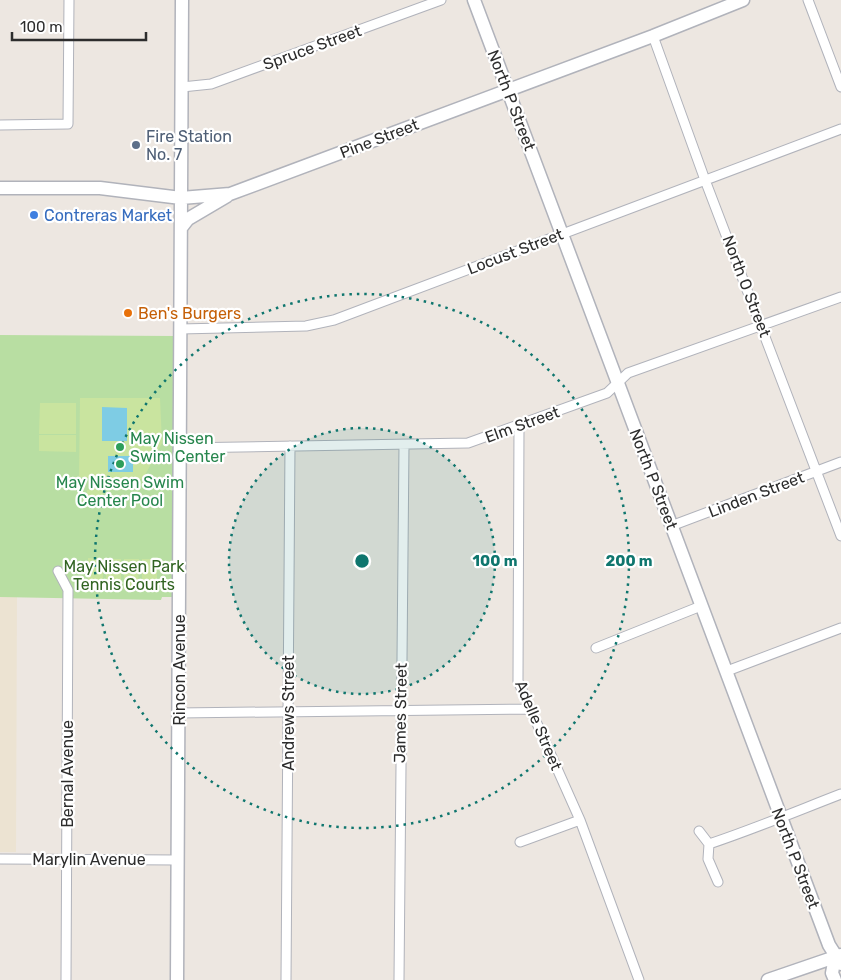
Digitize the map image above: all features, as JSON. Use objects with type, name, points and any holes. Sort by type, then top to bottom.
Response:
[{"type":"street","points":[[0,125],[68,124],[69,0]]},
{"type":"street","name":"Rincon Avenue","points":[[177,980],[182,0]]},
{"type":"street","name":"Spruce Street","points":[[182,87],[211,84],[440,0]]},
{"type":"street","name":"North P Street","points":[[474,0],[781,817],[839,959],[832,973],[834,980]]},
{"type":"street","points":[[808,0],[841,87]]},
{"type":"street","name":"Pine Street","points":[[0,188],[100,188],[181,198],[230,194],[653,36],[739,1]]},
{"type":"street","name":"North O Street","points":[[653,36],[705,180],[841,536]]},
{"type":"street","name":"Locust Street","points":[[180,329],[306,326],[334,320],[841,129]]},
{"type":"street","points":[[181,228],[188,219],[230,194]]},
{"type":"street","name":"Elm Street","points":[[180,448],[468,443],[607,393],[628,373],[841,296]]},
{"type":"street","name":"Adelle Street","points":[[518,426],[518,681],[580,820],[639,980]]},
{"type":"street","name":"James Street","points":[[398,980],[404,445]]},
{"type":"street","name":"Andrews Street","points":[[286,980],[290,446]]},
{"type":"street","name":"Linden Street","points":[[671,526],[841,462]]},
{"type":"street","name":"Bernal Avenue","points":[[58,570],[68,590],[66,980]]},
{"type":"street","points":[[596,648],[701,606]]},
{"type":"street","points":[[726,671],[841,628]]},
{"type":"street","points":[[178,713],[530,709]]},
{"type":"street","points":[[709,844],[770,824],[781,817],[841,794]]},
{"type":"street","points":[[520,842],[580,820]]},
{"type":"street","points":[[699,831],[709,844],[708,859],[718,882]]},
{"type":"street","name":"Marylin Avenue","points":[[0,859],[178,860]]},
{"type":"street","points":[[768,980],[839,959]]},
{"type":"shaded area","points":[[0,597],[17,597],[16,852],[0,852]]},
{"type":"green space","name":"May Nissen Park Tennis Courts","points":[[0,335],[175,336],[173,597],[162,597],[161,600],[0,597]]},
{"type":"green space","name":"May Nissen Swim Center","points":[[80,398],[160,398],[162,443],[143,479],[121,479],[121,490],[103,489],[103,502],[87,502],[87,490],[94,489],[94,478],[79,477]]},
{"type":"green space","points":[[40,403],[76,403],[76,434],[39,434]]},
{"type":"green space","points":[[39,435],[76,435],[76,452],[39,451]]},
{"type":"green space","points":[[88,558],[103,559],[103,590],[88,590]]},
{"type":"green space","points":[[106,559],[121,559],[121,590],[106,590]]},
{"type":"green space","name":"May Nissen Park Tennis Courts","points":[[124,559],[139,559],[138,590],[124,590]]},
{"type":"green space","points":[[142,559],[157,559],[157,591],[142,591]]},
{"type":"water","points":[[102,407],[127,408],[127,441],[102,441]]},
{"type":"water","name":"May Nissen Swim Center Pool","points":[[108,456],[133,456],[133,472],[108,472]]},
{"type":"place","name":"Fire Station No. 7","points":[[136,145]]},
{"type":"place","name":"Contreras Market","points":[[34,215]]},
{"type":"place","name":"Ben's Burgers","points":[[128,313]]},
{"type":"place","name":"May Nissen Swim Center","points":[[120,447]]},
{"type":"place","name":"May Nissen Swim Center Pool","points":[[120,464]]}]
